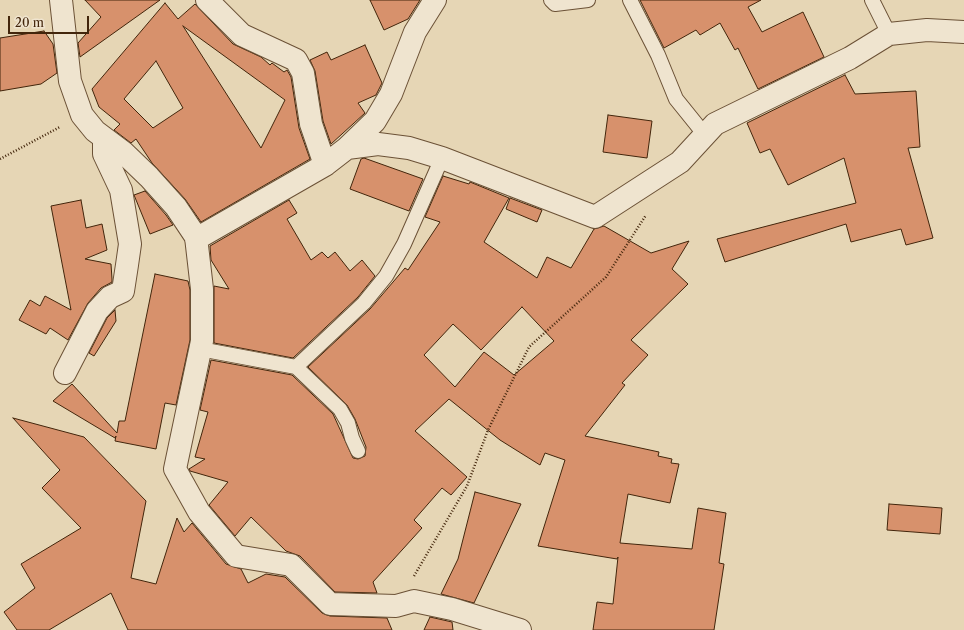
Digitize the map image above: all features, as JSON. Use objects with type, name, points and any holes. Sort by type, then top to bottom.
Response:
[{"type":"street","points":[[61,0],[70,81],[82,115],[104,138],[123,152],[149,177],[176,207],[196,239],[202,289],[202,341],[175,469],[199,512],[236,556],[291,565],[330,604],[396,606],[414,601],[452,608],[520,630]]},
{"type":"street","points":[[207,0],[242,35],[296,60],[303,73],[311,124],[325,165]]},
{"type":"street","points":[[196,239],[325,165],[348,148],[375,121],[391,94],[415,32],[435,0]]},
{"type":"street","points":[[348,148],[378,144],[409,148],[442,158],[595,217],[680,162],[715,124],[850,58],[889,34],[927,30],[964,32]]},
{"type":"street","points":[[65,373],[97,311],[110,297],[123,291],[130,244],[121,190],[104,154],[104,138]]},
{"type":"lane","points":[[551,0],[555,4],[588,0]]},
{"type":"lane","points":[[630,0],[658,55],[676,99],[705,135]]},
{"type":"lane","points":[[872,0],[889,34]]},
{"type":"lane","points":[[296,368],[364,304],[386,276],[404,244],[442,158]]},
{"type":"lane","points":[[200,349],[296,368],[340,409],[348,423],[352,438],[358,451]]},
{"type":"path","points":[[0,159],[82,115]]},
{"type":"path","points":[[396,606],[467,486],[488,430],[529,347],[606,277],[647,213]]},
{"type":"building","points":[[85,0],[160,0],[80,57],[78,43],[101,17]]},
{"type":"building","points":[[370,0],[420,0],[408,19],[384,30]]},
{"type":"building","points":[[640,0],[761,0],[748,7],[762,32],[803,12],[824,57],[758,89],[738,48],[735,50],[720,23],[700,35],[696,30],[664,48]]},
{"type":"building","points":[[165,3],[178,19],[195,4],[233,44],[261,57],[270,65],[272,63],[284,72],[287,70],[291,77],[299,128],[310,159],[201,222],[185,199],[152,163],[136,139],[131,143],[114,130],[120,124],[99,107],[92,89]],"holes":[[[183,26],[285,100],[261,148]],[[156,61],[183,108],[153,128],[124,99]]]},
{"type":"building","points":[[44,31],[53,44],[57,73],[41,84],[0,91],[0,38]]},
{"type":"building","points":[[365,45],[382,83],[376,95],[358,103],[365,113],[331,144],[323,121],[315,71],[310,60],[327,52],[331,60]]},
{"type":"building","points":[[845,75],[855,94],[916,91],[920,147],[908,148],[933,238],[906,245],[901,229],[851,242],[846,224],[725,262],[717,239],[856,203],[844,158],[788,185],[770,149],[760,153],[747,123]]},
{"type":"building","points":[[608,115],[652,121],[647,158],[603,152]]},
{"type":"building","points":[[364,158],[423,179],[409,211],[350,189],[361,159]]},
{"type":"building","points":[[443,176],[469,184],[470,182],[509,198],[484,242],[537,278],[547,257],[571,268],[594,229],[604,226],[651,253],[689,241],[672,269],[688,284],[631,340],[648,355],[622,383],[625,385],[585,436],[659,452],[658,456],[672,459],[671,463],[679,464],[670,503],[628,494],[620,543],[692,549],[698,508],[726,513],[719,563],[724,564],[714,630],[593,630],[597,602],[613,604],[618,557],[617,559],[538,546],[565,460],[545,453],[540,465],[500,440],[449,399],[415,431],[467,477],[451,495],[442,488],[414,520],[422,528],[373,582],[377,593],[335,592],[300,556],[286,551],[251,517],[235,536],[209,505],[228,482],[190,471],[189,469],[205,459],[195,457],[208,412],[200,410],[211,360],[292,375],[333,414],[353,458],[358,459],[365,456],[366,447],[355,419],[347,405],[308,367],[370,309],[405,268],[408,270],[440,222],[425,217]],"holes":[[[522,307],[554,341],[514,375],[484,352],[455,387],[424,355],[453,324],[481,350]]]},
{"type":"building","points":[[145,191],[173,225],[150,234],[134,195]]},
{"type":"building","points":[[510,198],[542,210],[537,222],[506,209]]},
{"type":"building","points":[[81,200],[86,228],[102,224],[107,250],[85,259],[111,264],[112,282],[101,288],[88,303],[68,340],[50,328],[46,334],[19,320],[30,300],[40,306],[45,296],[71,310],[51,206]]},
{"type":"building","points":[[289,200],[297,213],[287,219],[311,260],[322,252],[328,258],[335,252],[350,271],[362,260],[375,276],[358,297],[293,358],[214,343],[214,286],[229,289],[211,260],[210,246]]},
{"type":"building","points":[[155,274],[188,281],[190,290],[190,340],[176,405],[165,403],[156,449],[115,441],[116,436],[115,438],[53,401],[72,384],[117,433],[119,421],[125,421]]},
{"type":"building","points":[[115,310],[116,321],[94,356],[89,353],[107,318]]},
{"type":"building","points":[[13,418],[84,437],[146,501],[131,578],[156,584],[177,518],[184,532],[192,523],[226,564],[241,569],[248,583],[266,574],[285,577],[322,613],[330,616],[387,618],[392,630],[128,630],[111,593],[49,630],[17,630],[4,612],[35,588],[21,564],[81,528],[42,488],[60,470]]},
{"type":"building","points":[[475,492],[521,504],[474,603],[441,594],[458,559]]},
{"type":"building","points":[[889,504],[942,508],[940,534],[887,530]]},
{"type":"building","points":[[430,617],[452,622],[453,630],[424,630]]}]
